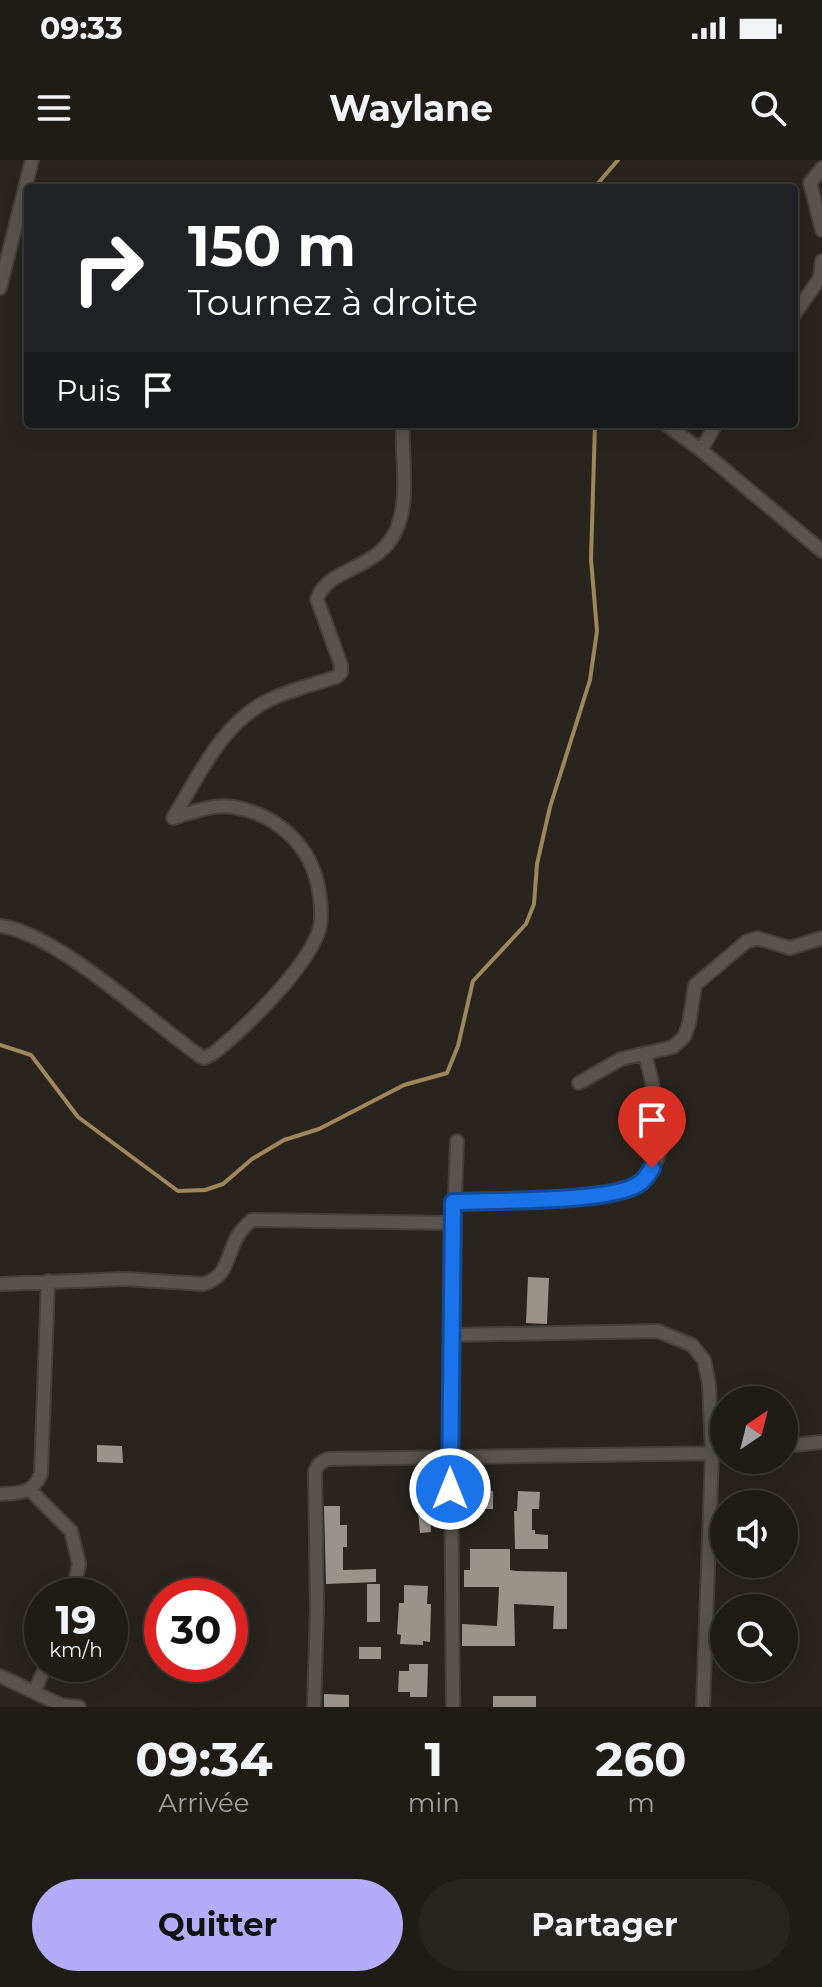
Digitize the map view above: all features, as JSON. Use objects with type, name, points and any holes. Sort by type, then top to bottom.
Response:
[{"type":"street","points":[[26,184],[32,160]]},
{"type":"street","points":[[822,168],[810,183],[822,230]]},
{"type":"street","points":[[0,288],[24,192]]},
{"type":"street","points":[[14,231],[24,230]]},
{"type":"street","points":[[798,309],[821,277],[822,261]]},
{"type":"street","points":[[0,926],[31,934],[58,951],[204,1058],[230,1040],[283,985],[308,953],[319,932],[317,879],[307,854],[297,841],[261,815],[232,807],[210,807],[173,818],[222,738],[242,720],[272,698],[341,673],[341,665],[317,599],[328,582],[379,554],[396,530],[403,499],[403,428]]},
{"type":"street","points":[[671,428],[822,551]]},
{"type":"street","points":[[701,450],[714,428]]},
{"type":"street","points":[[579,1083],[621,1059],[673,1047],[684,1037],[689,1024],[695,985],[746,942],[757,938],[790,948],[822,938]]},
{"type":"street","points":[[453,1202],[598,1197],[641,1183],[661,1147],[645,1053]]},
{"type":"street","points":[[453,1707],[450,1335],[457,1141]]},
{"type":"street","points":[[0,1284],[125,1279],[213,1282],[223,1275],[231,1247],[240,1230],[252,1220],[453,1223]]},
{"type":"street","points":[[0,1494],[30,1490],[41,1474],[48,1281]]},
{"type":"street","points":[[450,1335],[658,1331],[692,1345],[704,1360],[710,1392]]},
{"type":"street","points":[[798,1445],[822,1442]]},
{"type":"street","points":[[314,1707],[317,1609],[315,1471],[319,1464],[327,1459],[710,1453]]},
{"type":"street","points":[[703,1707],[717,1474]]},
{"type":"street","points":[[30,1490],[71,1531],[79,1564],[76,1578]]},
{"type":"street","points":[[0,1676],[61,1705],[79,1707]]},
{"type":"street","points":[[34,1692],[39,1682]]},
{"type":"building","points":[[528,1277],[549,1278],[547,1324],[526,1323]]},
{"type":"building","points":[[97,1445],[122,1446],[123,1463],[97,1462]]},
{"type":"building","points":[[463,1490],[493,1491],[493,1509],[463,1509]]},
{"type":"building","points":[[518,1491],[540,1492],[539,1509],[532,1509],[532,1530],[535,1534],[548,1535],[548,1549],[515,1549],[514,1511],[517,1511]]},
{"type":"building","points":[[324,1506],[340,1506],[340,1525],[347,1525],[343,1570],[376,1569],[376,1582],[326,1584]]},
{"type":"building","points":[[430,1510],[431,1532],[420,1533],[418,1511]]},
{"type":"building","points":[[470,1549],[510,1549],[510,1570],[567,1572],[567,1629],[553,1629],[554,1606],[514,1604],[515,1646],[462,1646],[462,1624],[497,1626],[499,1587],[464,1587],[464,1570],[470,1570]]},
{"type":"building","points":[[367,1584],[380,1584],[380,1622],[367,1622]]},
{"type":"building","points":[[404,1585],[428,1586],[430,1642],[423,1641],[423,1645],[400,1644],[401,1635],[397,1634],[399,1603],[404,1603]]},
{"type":"building","points":[[359,1647],[381,1647],[381,1659],[359,1659]]},
{"type":"building","points":[[409,1664],[428,1664],[427,1697],[410,1697],[410,1692],[398,1692],[399,1671],[409,1671]]},
{"type":"building","points":[[324,1694],[349,1695],[349,1707],[324,1707]]},
{"type":"building","points":[[493,1696],[536,1696],[536,1707],[493,1707]]},
{"type":"waterway","points":[[597,184],[618,160]]},
{"type":"waterway","points":[[0,1045],[31,1055],[78,1117],[178,1191],[205,1190],[223,1184],[252,1159],[284,1140],[319,1129],[404,1085],[447,1073],[458,1046],[473,981],[526,924],[534,904],[537,864],[550,807],[590,680],[597,631],[591,559],[595,428]]},
{"type":"route","points":[[450,1489],[453,1202],[598,1197],[641,1183],[652,1168]]}]
